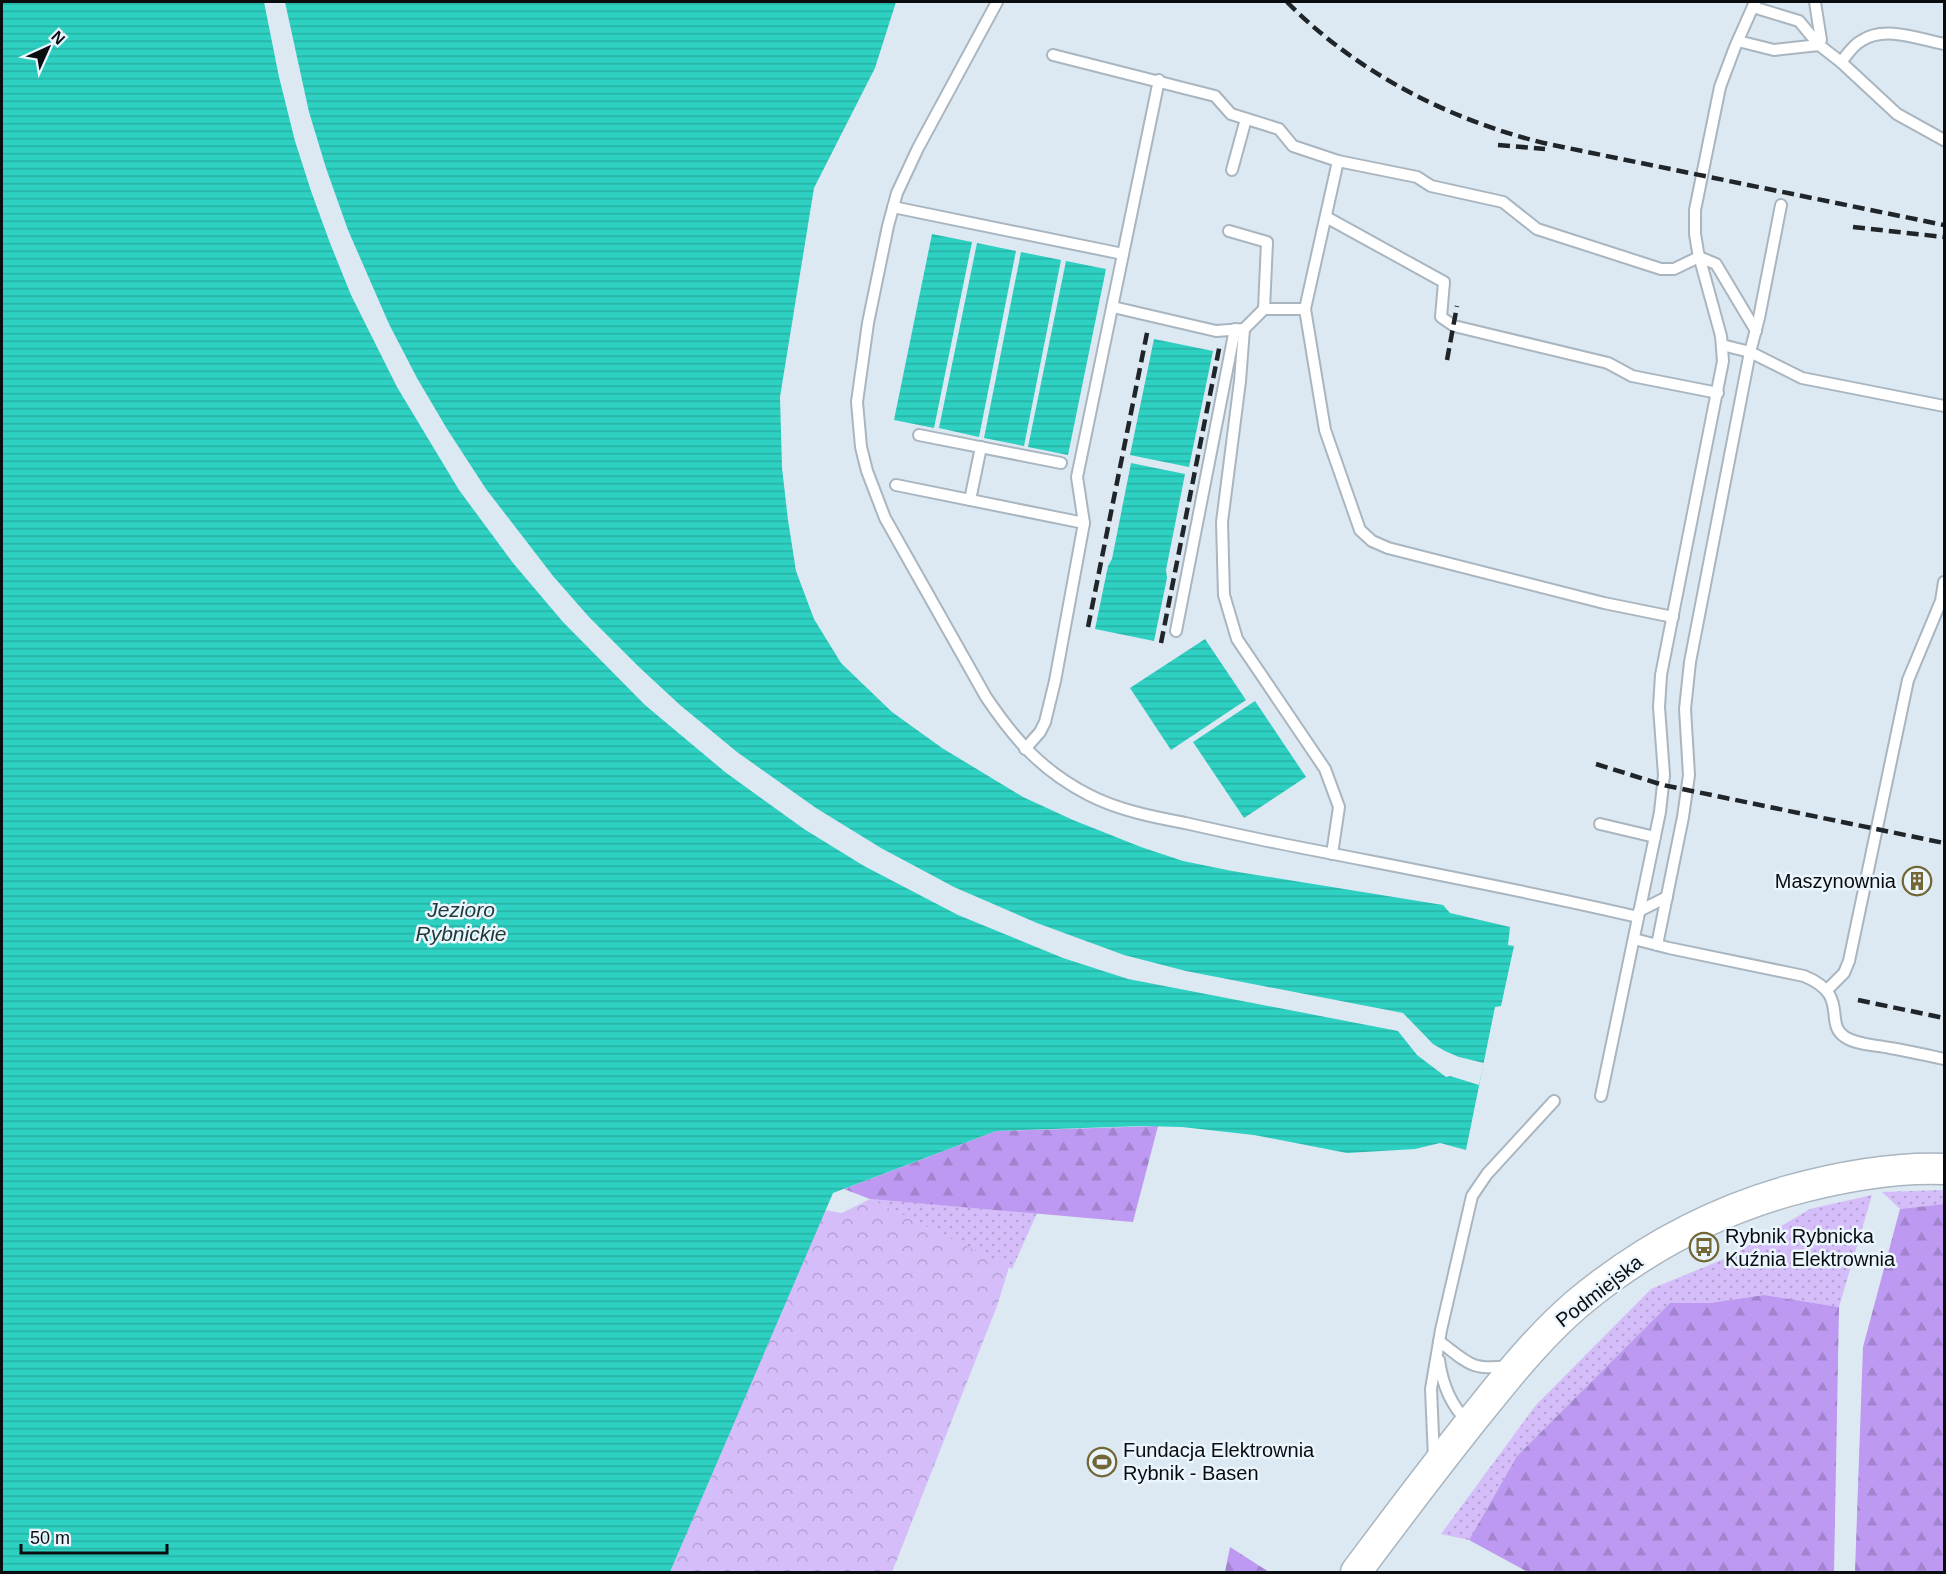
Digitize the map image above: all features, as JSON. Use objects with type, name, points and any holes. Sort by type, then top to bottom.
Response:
[{"type":"street","name":"Podmiejska","points":[[1356,1572],[1517,1365],[1561,1318],[1592,1292],[1661,1245],[1710,1220],[1777,1194],[1824,1182],[1893,1170],[1944,1169]]},
{"type":"lane","points":[[997,2],[918,148],[904,176],[893,207],[868,323],[857,402],[861,447],[875,493],[899,544],[986,697],[1013,735],[1040,763],[1064,781],[1092,797],[1152,816],[1639,914],[1666,897]]},
{"type":"lane","points":[[1815,2],[1821,40],[1819,45]]},
{"type":"lane","points":[[1601,1096],[1655,837],[1664,776],[1659,693],[1723,361],[1722,345],[1694,223],[1698,192],[1720,87],[1754,4],[1799,21],[1819,45],[1841,62],[1897,114],[1944,140]]},
{"type":"lane","points":[[1841,62],[1858,42],[1877,34],[1888,33],[1944,44]]},
{"type":"lane","points":[[1738,41],[1774,50],[1819,45]]},
{"type":"lane","points":[[1053,55],[1215,96],[1231,114],[1279,129],[1293,147],[1338,161],[1417,177],[1431,186],[1503,202],[1537,229],[1661,269],[1674,269],[1700,257],[1716,264],[1756,331]]},
{"type":"lane","points":[[1025,749],[1040,732],[1049,710],[1084,523],[1077,477],[1159,80]]},
{"type":"lane","points":[[1232,170],[1246,119]]},
{"type":"lane","points":[[1338,161],[1305,309],[1325,430],[1360,530],[1372,541],[1388,548],[1604,603],[1673,616]]},
{"type":"lane","points":[[1657,945],[1683,817],[1689,775],[1685,709],[1690,662],[1781,205]]},
{"type":"lane","points":[[893,207],[1123,254]]},
{"type":"lane","points":[[1326,217],[1444,282],[1441,317],[1454,326],[1608,363],[1632,376],[1718,393]]},
{"type":"lane","points":[[1229,231],[1267,242],[1264,309]]},
{"type":"lane","points":[[1113,307],[1216,331],[1240,329],[1264,309],[1305,309]]},
{"type":"lane","points":[[1240,329],[1240,381],[1222,522],[1224,595],[1237,639],[1328,777],[1339,807],[1332,854]]},
{"type":"lane","points":[[1176,631],[1240,329]]},
{"type":"lane","points":[[1722,345],[1750,352],[1802,378],[1944,406]]},
{"type":"lane","points":[[919,435],[1061,463]]},
{"type":"lane","points":[[970,500],[981,447]]},
{"type":"lane","points":[[896,485],[1084,523]]},
{"type":"lane","points":[[1827,990],[1844,973],[1849,961],[1908,680],[1941,601],[1944,582]]},
{"type":"lane","points":[[1600,824],[1655,837]]},
{"type":"lane","points":[[1634,939],[1795,974],[1817,982],[1827,990],[1833,1001],[1837,1026],[1846,1038],[1944,1059]]},
{"type":"lane","points":[[1435,1468],[1431,1389],[1472,1196],[1487,1174],[1554,1101]]},
{"type":"lane","points":[[1439,1346],[1477,1368],[1488,1369],[1517,1365]]},
{"type":"lane","points":[[1439,1346],[1445,1387],[1456,1409],[1469,1424]]},
{"type":"green space","points":[[1158,1126],[1133,1222],[870,1199],[844,1189],[996,1131]]},
{"type":"green space","points":[[1944,1190],[1944,1204],[1900,1209],[1882,1192]]},
{"type":"green space","points":[[1872,1195],[1839,1307],[1764,1295],[1710,1303],[1670,1303],[1517,1456],[1469,1540],[1441,1534],[1536,1405],[1651,1289],[1731,1256],[1810,1209]]},
{"type":"green space","points":[[870,1199],[1037,1213],[1012,1269]]},
{"type":"green space","points":[[870,1199],[1009,1267],[997,1306],[892,1572],[670,1572],[825,1210],[842,1213]]},
{"type":"green space","points":[[1944,1204],[1944,1572],[1855,1572],[1863,1347],[1900,1209]]},
{"type":"green space","points":[[1764,1295],[1839,1307],[1834,1572],[1528,1572],[1469,1540],[1517,1456],[1670,1303],[1710,1303]]},
{"type":"green space","points":[[1230,1547],[1269,1572],[1225,1572]]},
{"type":"water","name":"Jezioro Rybnickie","points":[[2,2],[896,2],[875,68],[814,188],[780,397],[782,468],[788,520],[796,571],[814,619],[841,663],[892,712],[942,748],[1023,797],[1073,820],[1183,861],[1443,905],[1450,913],[1510,927],[1508,945],[1514,946],[1501,1006],[1495,1007],[1466,1150],[1440,1143],[1415,1149],[1347,1153],[1254,1135],[1182,1127],[1144,1126],[996,1131],[833,1193],[670,1572],[2,1572]]},
{"type":"water","points":[[932,234],[972,242],[934,428],[894,420]]},
{"type":"water","points":[[977,243],[1016,251],[979,437],[939,428]]},
{"type":"water","points":[[1021,252],[1061,260],[1024,446],[984,438]]},
{"type":"water","points":[[1066,261],[1106,269],[1068,455],[1028,447]]},
{"type":"water","points":[[1154,339],[1213,351],[1189,467],[1130,455]]},
{"type":"water","points":[[1131,463],[1185,474],[1154,641],[1095,629]]},
{"type":"water","points":[[1205,639],[1246,700],[1171,750],[1130,688]]},
{"type":"water","points":[[1255,701],[1306,777],[1244,818],[1193,742]]},
{"type":"pier","points":[[264,2],[285,2],[309,112],[348,230],[389,324],[447,429],[486,489],[553,576],[589,617],[680,705],[737,752],[816,808],[881,848],[954,887],[1037,923],[1124,955],[1186,971],[1403,1013],[1433,1044],[1459,1057],[1484,1063],[1479,1085],[1450,1076],[1446,1077],[1417,1055],[1398,1031],[1128,979],[1063,958],[958,915],[864,866],[804,829],[725,772],[645,705],[563,622],[513,563],[459,490],[397,387],[351,295],[311,191],[295,141],[279,77]]},
{"type":"railway","points":[[1287,2],[1314,28],[1375,72],[1441,108],[1476,122],[1548,144],[1944,225]]},
{"type":"railway","points":[[1498,145],[1545,149]]},
{"type":"railway","points":[[1853,227],[1944,237]]},
{"type":"railway","points":[[1447,360],[1457,306]]},
{"type":"railway","points":[[1088,627],[1148,328]]},
{"type":"railway","points":[[1161,643],[1220,344]]},
{"type":"railway","points":[[1596,764],[1663,785],[1944,843]]},
{"type":"railway","points":[[1858,1000],[1944,1018]]},
{"type":"place","name":"Maszynownia","points":[[1917,881]]},
{"type":"place","name":"Rybnik Rybnicka Kuźnia Elektrownia","points":[[1704,1247]]},
{"type":"place","name":"Fundacja Elektrownia Rybnik - Basen","points":[[1102,1462]]}]
